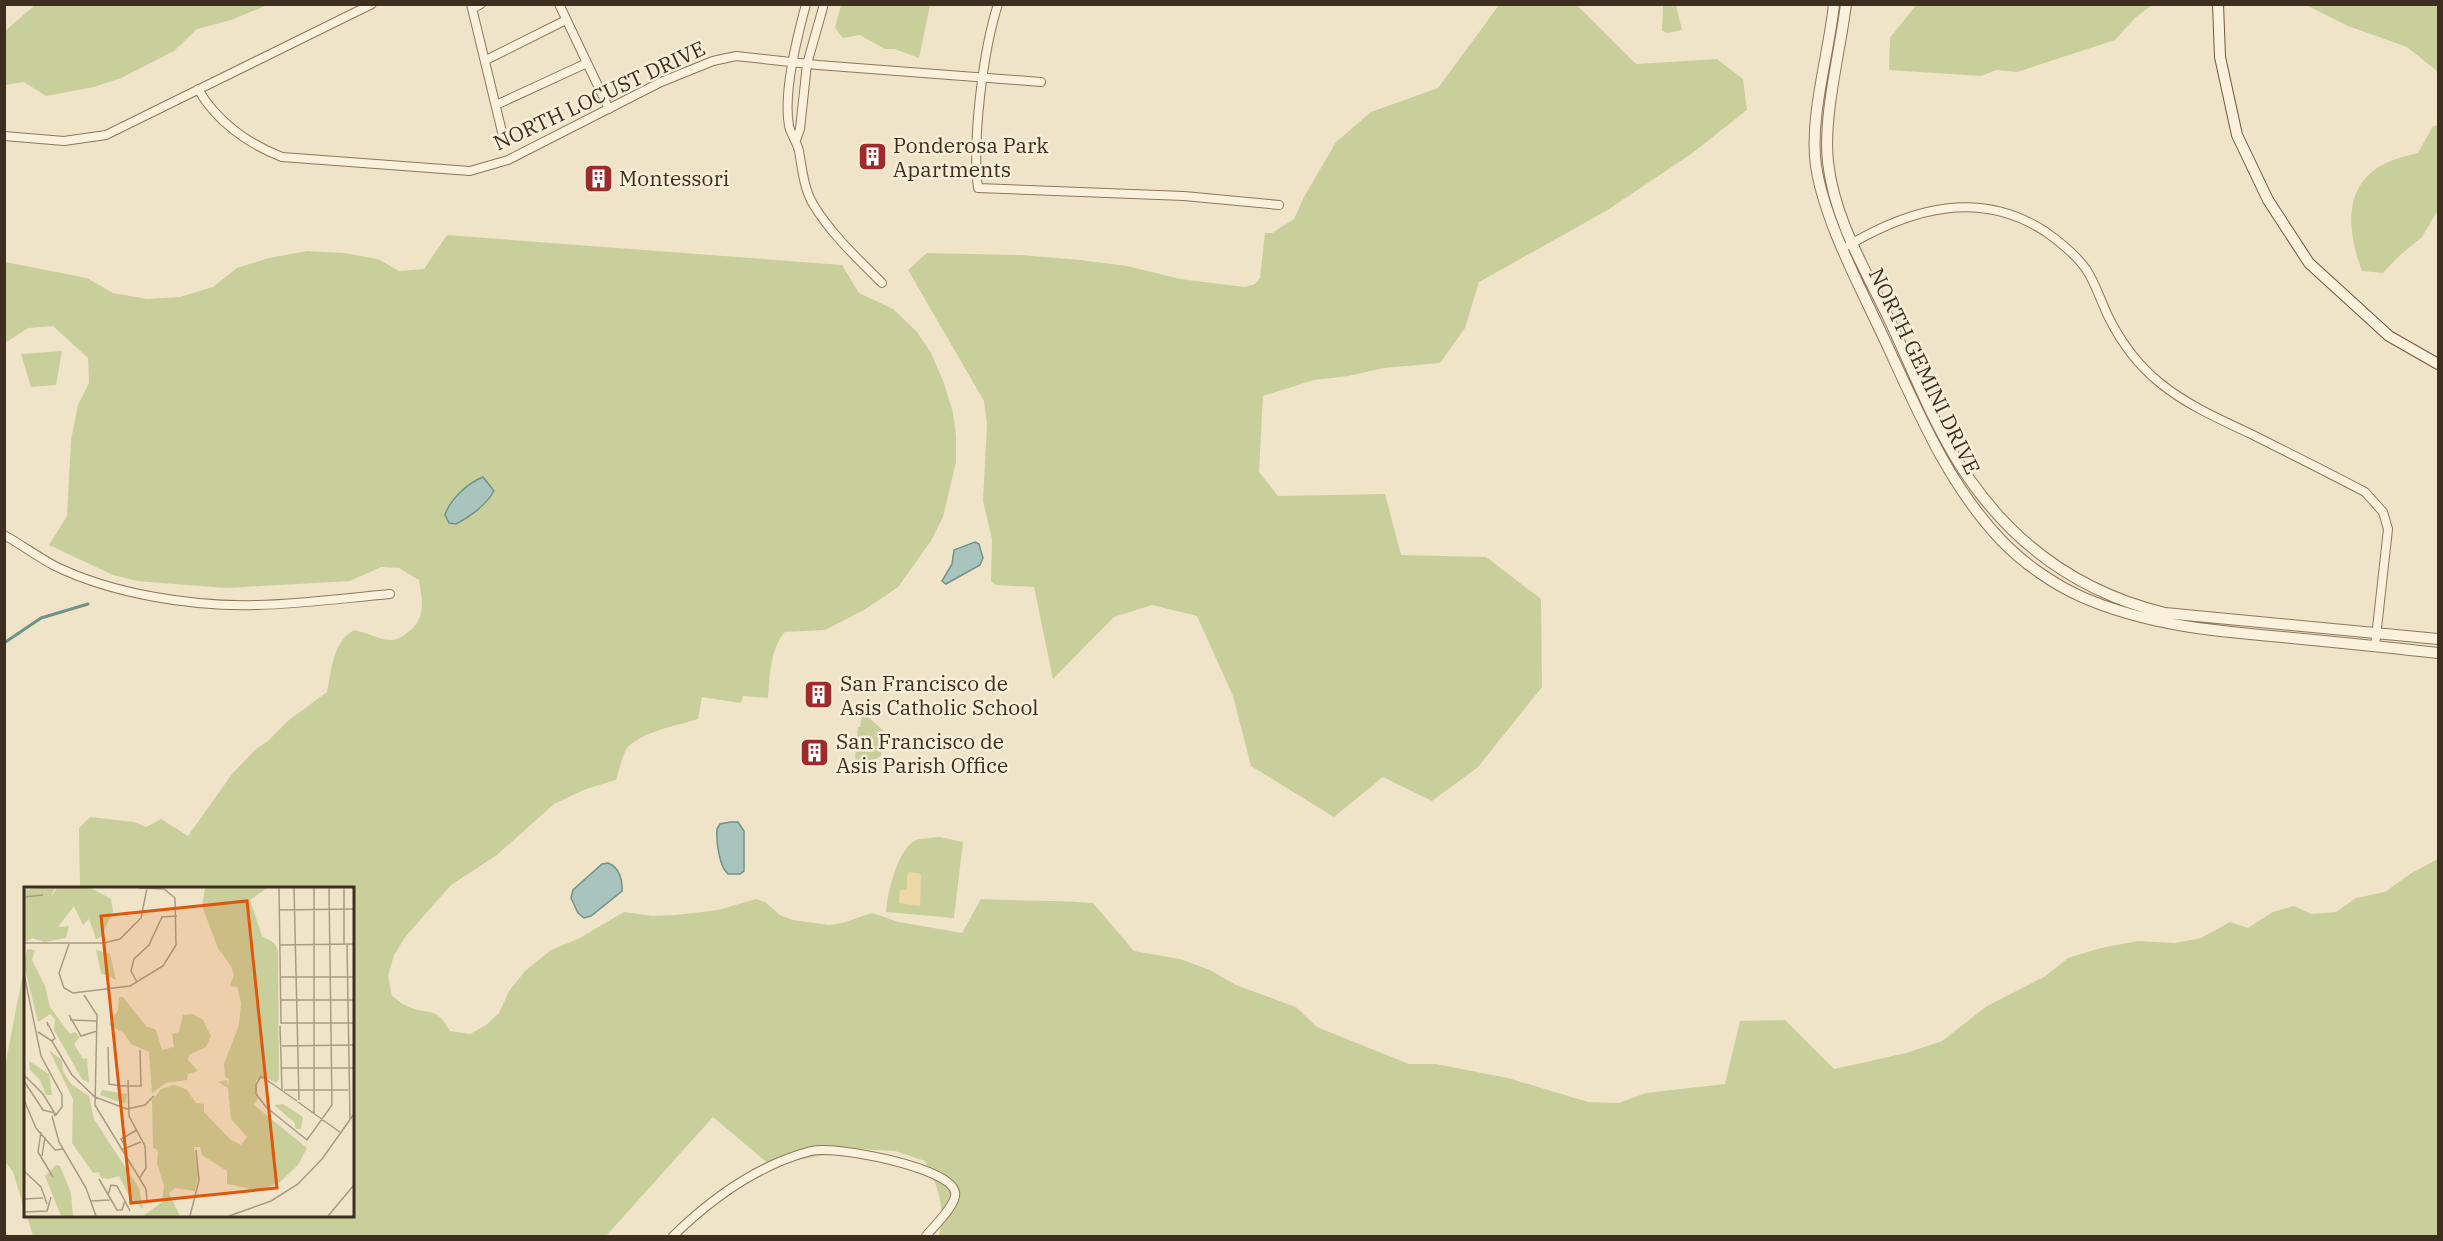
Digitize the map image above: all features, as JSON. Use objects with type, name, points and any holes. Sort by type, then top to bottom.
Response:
[{"type":"street","points":[[4,136],[64,141],[106,135],[372,4]]},
{"type":"street","points":[[481,4],[472,7],[502,132]]},
{"type":"street","points":[[559,4],[609,109]]},
{"type":"street","points":[[806,4],[794,49],[788,119],[790,130],[796,140],[811,201],[825,223],[882,283]]},
{"type":"street","points":[[796,140],[800,129],[807,64],[824,4]]},
{"type":"street","points":[[998,4],[983,76],[976,170],[978,188],[1184,196],[1279,205]]},
{"type":"street","name":"NORTH GEMINI DRIVE","points":[[1834,4],[1815,144],[1819,181],[1826,206],[1946,440],[1967,477],[2007,526],[2032,550],[2059,569],[2094,589],[2135,606],[2165,613],[2439,639]]},
{"type":"street","name":"NORTH GEMINI DRIVE","points":[[1846,4],[1828,135],[1828,161],[1837,208],[1848,245],[1942,460],[1967,499],[2002,541],[2036,571],[2081,596],[2157,622],[2209,630],[2439,653]]},
{"type":"street","points":[[2218,4],[2220,57],[2237,135],[2268,200],[2309,263],[2389,336],[2439,364]]},
{"type":"street","points":[[486,60],[566,20]]},
{"type":"street","name":"NORTH LOCUST DRIVE","points":[[198,89],[226,124],[261,149],[282,157],[470,171],[508,160],[662,82],[712,61],[736,56],[793,63],[1041,82]]},
{"type":"street","points":[[496,105],[587,63]]},
{"type":"street","points":[[1848,245],[1911,216],[1955,206],[1979,207],[2015,216],[2051,236],[2086,269],[2109,318],[2127,348],[2158,381],[2187,403],[2365,492],[2383,512],[2388,530],[2375,646]]},
{"type":"street","points":[[4,535],[47,562],[75,575],[152,596],[204,603],[252,605],[303,603],[390,594]]},
{"type":"street","points":[[673,1236],[691,1218],[747,1176],[812,1150],[827,1149],[880,1157],[918,1168],[951,1184],[955,1192],[955,1202],[926,1236]]},
{"type":"green space","points":[[36,4],[268,5],[231,20],[197,29],[174,51],[121,78],[94,87],[46,96],[24,82],[5,85],[5,31]]},
{"type":"green space","points":[[841,5],[930,5],[919,58],[895,49],[885,49],[860,35],[843,38],[835,28]]},
{"type":"green space","points":[[1499,5],[1577,5],[1636,64],[1717,59],[1743,79],[1747,110],[1691,154],[1606,211],[1479,282],[1465,328],[1440,363],[1384,368],[1348,376],[1314,380],[1263,396],[1259,472],[1278,496],[1385,494],[1401,555],[1486,557],[1541,599],[1542,687],[1478,767],[1432,801],[1383,777],[1334,817],[1251,766],[1233,696],[1197,616],[1152,605],[1114,617],[1053,679],[1034,587],[996,585],[991,581],[992,539],[983,501],[987,425],[984,401],[908,270],[927,253],[1021,255],[1127,266],[1180,279],[1245,287],[1255,284],[1260,278],[1265,233],[1272,233],[1294,219],[1336,142],[1371,112],[1438,88]]},
{"type":"green space","points":[[1663,5],[1676,5],[1682,30],[1667,33],[1662,31]]},
{"type":"green space","points":[[1916,5],[2152,5],[2135,18],[2115,40],[2017,72],[1996,70],[1981,76],[1889,70],[1890,38]]},
{"type":"green space","points":[[2306,5],[2438,5],[2438,72],[2407,47],[2348,26]]},
{"type":"green space","points":[[2438,125],[2438,210],[2422,237],[2383,273],[2362,271],[2351,225],[2355,196],[2362,183],[2372,172],[2398,158],[2418,153],[2433,126]]},
{"type":"green space","points":[[447,235],[842,265],[859,293],[893,309],[917,332],[931,353],[944,383],[953,413],[956,436],[956,462],[943,517],[931,541],[898,587],[864,610],[825,630],[785,632],[776,646],[770,672],[768,698],[743,696],[741,703],[702,697],[698,719],[647,735],[630,745],[621,762],[616,780],[586,789],[554,804],[497,855],[451,885],[406,936],[394,955],[388,976],[392,996],[416,1010],[436,1014],[450,1031],[470,1034],[486,1025],[499,1013],[509,991],[525,971],[551,950],[578,939],[624,912],[652,916],[676,915],[718,910],[756,899],[765,902],[780,915],[793,920],[829,925],[872,913],[899,922],[962,933],[981,899],[1079,902],[1093,903],[1134,951],[1180,959],[1210,970],[1236,985],[1296,1007],[1317,1027],[1409,1064],[1436,1064],[1508,1078],[1588,1102],[1619,1103],[1646,1093],[1725,1084],[1740,1021],[1785,1020],[1834,1069],[1906,1053],[1942,1041],[1987,1006],[2044,977],[2068,958],[2101,948],[2138,941],[2175,943],[2201,938],[2230,922],[2248,928],[2273,912],[2294,906],[2311,914],[2336,912],[2356,898],[2385,892],[2410,874],[2438,859],[2438,1236],[939,1236],[940,1197],[925,1161],[895,1151],[858,1149],[770,1165],[713,1117],[606,1236],[33,1236],[27,1217],[354,1217],[354,887],[80,887],[79,828],[90,817],[134,822],[146,827],[161,819],[188,836],[232,774],[257,748],[268,741],[289,720],[327,692],[334,657],[347,635],[354,630],[386,640],[400,638],[418,621],[422,602],[419,580],[399,568],[381,567],[350,581],[227,588],[137,581],[113,575],[49,545],[67,516],[71,440],[78,405],[89,383],[88,358],[53,326],[28,328],[5,343],[5,262],[87,278],[113,293],[147,299],[180,297],[213,287],[237,268],[269,258],[307,251],[344,253],[378,259],[399,271],[424,269]]},
{"type":"green space","points":[[62,351],[56,385],[31,387],[21,354]]},
{"type":"green space","points":[[862,715],[867,716],[884,731],[881,756],[870,762],[855,760],[858,727],[860,727]]},
{"type":"green space","points":[[940,837],[963,842],[954,918],[886,912],[891,883],[904,852],[916,840]]},
{"type":"green space","points":[[24,968],[24,1209],[13,1172],[4,1160],[5,1066]]},
{"type":"sand","points":[[909,872],[921,874],[920,906],[899,903],[900,890],[907,890]]},
{"type":"water","points":[[483,477],[494,491],[491,496],[467,518],[456,524],[449,523],[445,515],[451,503],[466,487]]},
{"type":"water","points":[[975,542],[979,544],[983,558],[980,565],[946,584],[942,581],[952,564],[954,550]]},
{"type":"water","points":[[738,822],[744,831],[744,871],[740,874],[728,874],[722,865],[719,853],[717,829],[720,824]]},
{"type":"water","points":[[608,863],[619,874],[622,891],[591,916],[584,918],[578,913],[571,898],[573,890],[602,864]]},
{"type":"waterway","points":[[4,643],[41,618],[88,604]]},
{"type":"place","name":"Ponderosa Park Apartments","points":[[872,157]]},
{"type":"place","name":"Montessori","points":[[598,178]]},
{"type":"place","name":"San Francisco de Asis Catholic School","points":[[819,695]]},
{"type":"place","name":"San Francisco de Asis Parish Office","points":[[815,753]]}]
